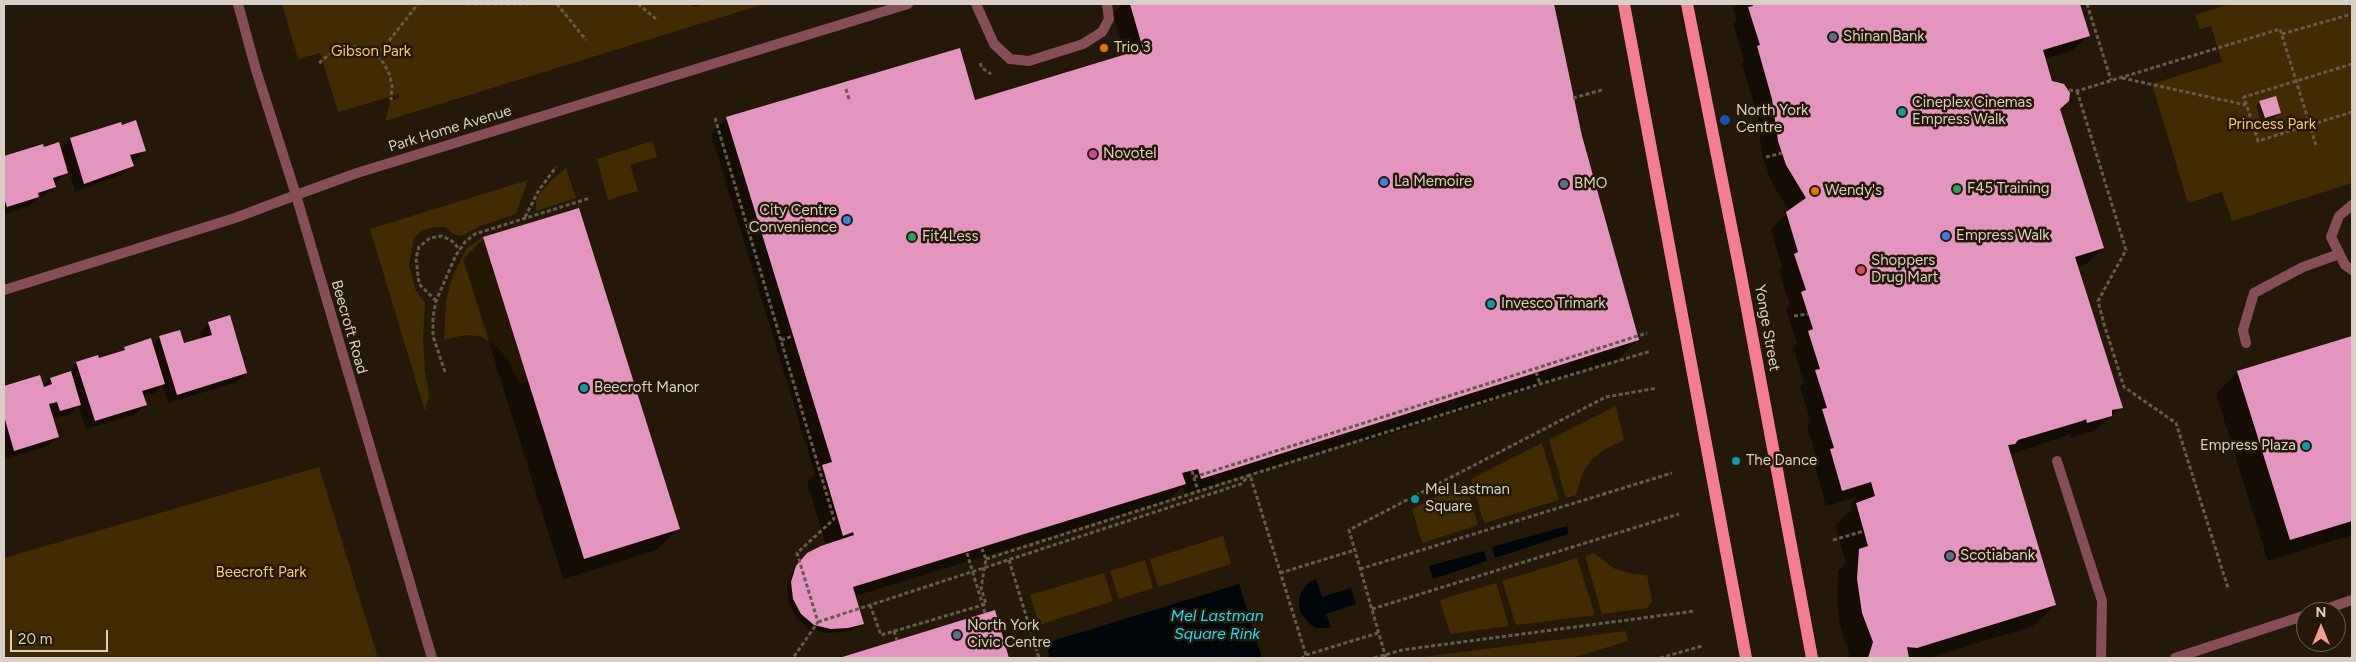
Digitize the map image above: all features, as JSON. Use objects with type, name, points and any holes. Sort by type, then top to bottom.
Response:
[{"type":"main road","points":[[1624,4],[1746,658]]},
{"type":"main road","name":"Yonge Street","points":[[1687,4],[1740,271],[1812,658]]},
{"type":"street","name":"Beecroft Road","points":[[238,4],[256,70],[296,195],[432,658]]},
{"type":"street","name":"Park Home Avenue","points":[[4,290],[235,218],[358,173],[908,4]]},
{"type":"street","points":[[976,4],[994,44],[1010,59],[1028,61],[1083,44],[1102,32],[1109,19],[1107,4]]},
{"type":"street","points":[[2352,205],[2339,216],[2331,238],[2345,265],[2352,270]]},
{"type":"street","points":[[2246,343],[2243,330],[2254,293],[2302,267],[2339,254]]},
{"type":"street","points":[[2057,461],[2102,601],[2101,658]]},
{"type":"street","points":[[2175,658],[2296,618]]},
{"type":"path","points":[[377,56],[418,4]]},
{"type":"path","points":[[468,4],[529,4]]},
{"type":"path","points":[[557,4],[586,40]]},
{"type":"path","points":[[638,4],[656,19]]},
{"type":"path","points":[[2087,4],[2111,80]]},
{"type":"path","points":[[2282,34],[2352,14]]},
{"type":"path","points":[[2069,90],[2077,91],[2280,29],[2316,145]]},
{"type":"path","points":[[319,62],[331,53],[346,47],[357,47],[377,56],[391,77],[391,100]]},
{"type":"path","points":[[2352,64],[2244,97],[2258,141],[2352,112]]},
{"type":"path","points":[[2121,78],[2246,105]]},
{"type":"path","points":[[846,89],[849,99]]},
{"type":"path","points":[[1573,98],[1602,90]]},
{"type":"path","points":[[2077,91],[2126,250],[2098,301],[2104,324],[2124,387],[2176,423],[2228,588]]},
{"type":"path","points":[[715,118],[834,519],[797,553],[818,622]]},
{"type":"path","points":[[1766,156],[1782,153]]},
{"type":"path","points":[[525,218],[539,190],[556,167]]},
{"type":"path","points":[[445,372],[433,336],[432,326],[436,301],[460,250],[475,234],[590,198]]},
{"type":"path","points":[[436,301],[419,284],[416,258],[419,247],[430,238],[442,236],[452,241],[460,250]]},
{"type":"path","points":[[1794,316],[1808,314]]},
{"type":"path","points":[[1194,477],[1647,332]]},
{"type":"path","points":[[781,340],[793,336]]},
{"type":"path","points":[[986,559],[1540,384],[1651,351]]},
{"type":"path","points":[[1536,372],[1540,384]]},
{"type":"path","points":[[1385,657],[1349,530],[1606,397],[1657,388]]},
{"type":"path","points":[[1192,471],[1198,491]]},
{"type":"path","points":[[1360,569],[1672,473]]},
{"type":"path","points":[[793,658],[818,622],[1241,484],[1250,475]]},
{"type":"path","points":[[1250,475],[1306,655]]},
{"type":"path","points":[[1372,609],[1679,514]]},
{"type":"path","points":[[1833,540],[1864,531]]},
{"type":"path","points":[[870,605],[881,635],[986,604],[981,588],[986,559],[982,548]]},
{"type":"path","points":[[1280,573],[1355,550]]},
{"type":"path","points":[[967,553],[985,613]]},
{"type":"path","points":[[1009,560],[1039,658]]},
{"type":"path","points":[[1374,658],[1385,657],[1402,650],[1695,611]]},
{"type":"path","points":[[894,631],[897,640]]},
{"type":"path","points":[[1302,658],[1306,655],[1378,633]]},
{"type":"path","points":[[1660,658],[1702,646]]},
{"type":"green space","name":"Gibson Park","points":[[282,4],[692,4],[693,7],[705,4],[764,4],[385,121],[391,100],[399,98],[399,94],[338,112],[320,53],[298,59]]},
{"type":"green space","name":"Princess Park","points":[[2230,4],[2352,4],[2352,183],[2232,221],[2222,192],[2188,203],[2152,84],[2222,62],[2211,26],[2200,29],[2195,15]]},
{"type":"green space","points":[[652,141],[657,157],[630,165],[638,191],[608,200],[597,159]]},
{"type":"green space","points":[[566,168],[576,198],[536,211],[536,201],[540,193]]},
{"type":"green space","points":[[528,180],[516,214],[480,226],[461,236],[453,234],[446,227],[435,227],[423,230],[414,238],[409,264],[415,289],[425,303],[423,338],[429,395],[425,411],[370,229]]},
{"type":"green space","points":[[483,237],[530,381],[519,384],[509,362],[496,346],[480,336],[465,335],[444,340],[446,300],[453,275],[467,248]]},
{"type":"green space","points":[[1616,406],[1624,440],[1605,449],[1592,459],[1583,472],[1576,495],[1566,498],[1549,440]]},
{"type":"green space","points":[[1542,443],[1559,500],[1484,523],[1471,479]]},
{"type":"green space","name":"Beecroft Park","points":[[319,467],[378,658],[4,658],[4,558]]},
{"type":"green space","points":[[1465,482],[1478,525],[1422,543],[1412,509]]},
{"type":"green space","points":[[1223,536],[1231,564],[1158,587],[1150,559]]},
{"type":"green space","points":[[1593,553],[1615,569],[1633,574],[1647,575],[1652,601],[1647,608],[1602,614],[1585,556]]},
{"type":"green space","points":[[1577,558],[1595,615],[1516,625],[1502,581]]},
{"type":"green space","points":[[1145,560],[1153,588],[1119,599],[1110,571]]},
{"type":"green space","points":[[1104,573],[1113,601],[1039,625],[1030,595]]},
{"type":"green space","points":[[1496,583],[1509,626],[1450,634],[1440,600]]},
{"type":"green space","points":[[1626,631],[1628,641],[1572,658],[1416,658]]},
{"type":"water","points":[[1567,526],[1568,534],[1495,558],[1492,547]]},
{"type":"water","points":[[1484,551],[1487,561],[1433,579],[1429,566]]},
{"type":"water","points":[[1316,579],[1322,597],[1351,588],[1356,604],[1326,614],[1331,628],[1317,628],[1311,625],[1300,612],[1299,599],[1301,593],[1307,584]]},
{"type":"water","name":"Mel Lastman Square Rink","points":[[1239,584],[1262,658],[1050,658],[1046,643]]},
{"type":"building","points":[[1130,4],[1554,4],[1582,136],[1639,340],[1201,479],[1198,469],[1182,473],[1186,484],[853,587],[864,624],[848,628],[831,629],[814,625],[801,614],[793,599],[791,582],[796,566],[807,553],[821,546],[854,535],[853,532],[843,536],[822,465],[832,462],[726,117],[960,48],[975,100],[1143,49]]},
{"type":"building","name":"Empress Walk","points":[[1752,4],[2080,4],[2090,36],[2043,50],[2052,81],[2064,84],[2070,93],[2069,101],[2060,109],[2104,248],[2075,257],[2123,408],[2112,410],[2112,416],[2087,423],[2086,419],[2018,440],[2015,444],[2008,445],[2056,605],[1917,648],[1907,647],[1909,658],[1868,658],[1873,642],[1862,613],[1857,579],[1859,549],[1868,546],[1856,503],[1875,496],[1871,482],[1842,491],[1830,449],[1834,448],[1822,409],[1827,408],[1815,370],[1820,369],[1808,331],[1813,329],[1801,292],[1806,290],[1794,254],[1798,252],[1786,212],[1806,198],[1786,165],[1778,141],[1772,99],[1757,46],[1760,45],[1748,7],[1753,6]]},
{"type":"building","points":[[2276,96],[2281,113],[2265,118],[2259,101]]},
{"type":"building","points":[[136,120],[146,151],[130,155],[134,166],[84,184],[70,138],[121,122],[122,125]]},
{"type":"building","points":[[59,142],[68,173],[53,178],[56,187],[38,193],[39,197],[7,207],[4,198],[4,156],[43,144],[44,147]]},
{"type":"building","name":"Beecroft Manor","points":[[579,208],[680,529],[584,559],[483,237]]},
{"type":"building","points":[[230,315],[247,373],[177,395],[159,336],[180,330],[184,343],[212,335],[208,322]]},
{"type":"building","name":"Empress Plaza","points":[[2352,336],[2352,521],[2290,540],[2237,371]]},
{"type":"building","points":[[151,338],[165,384],[142,391],[147,405],[95,421],[76,362],[98,355],[99,358],[125,350],[124,347]]},
{"type":"building","points":[[71,371],[81,405],[60,411],[57,402],[49,404],[59,437],[14,451],[4,416],[4,386],[40,375],[44,387],[52,384],[50,378]]},
{"type":"building","name":"North York Civic Centre","points":[[995,610],[1009,658],[839,658],[927,631]]},
{"type":"place","name":"Shinan Bank","points":[[1833,37]]},
{"type":"place","name":"Trio 3","points":[[1104,48]]},
{"type":"place","name":"Cineplex Cinemas Empress Walk","points":[[1902,112]]},
{"type":"place","name":"North York Centre","points":[[1725,120]]},
{"type":"place","name":"Novotel","points":[[1093,154]]},
{"type":"place","name":"La Memoire","points":[[1384,182]]},
{"type":"place","name":"BMO","points":[[1564,184]]},
{"type":"place","name":"F45 Training","points":[[1957,189]]},
{"type":"place","name":"Wendy's","points":[[1815,191]]},
{"type":"place","name":"City Centre Convenience","points":[[847,220]]},
{"type":"place","name":"Empress Walk","points":[[1946,236]]},
{"type":"place","name":"Fit4Less","points":[[912,237]]},
{"type":"place","name":"Shoppers Drug Mart","points":[[1861,270]]},
{"type":"place","name":"Invesco Trimark","points":[[1491,304]]},
{"type":"place","name":"Beecroft Manor","points":[[584,388]]},
{"type":"place","name":"Empress Plaza","points":[[2306,446]]},
{"type":"place","name":"The Dance","points":[[1736,461]]},
{"type":"place","name":"Mel Lastman Square","points":[[1415,499]]},
{"type":"place","name":"Scotiabank","points":[[1950,556]]},
{"type":"place","name":"North York Civic Centre","points":[[957,635]]}]
